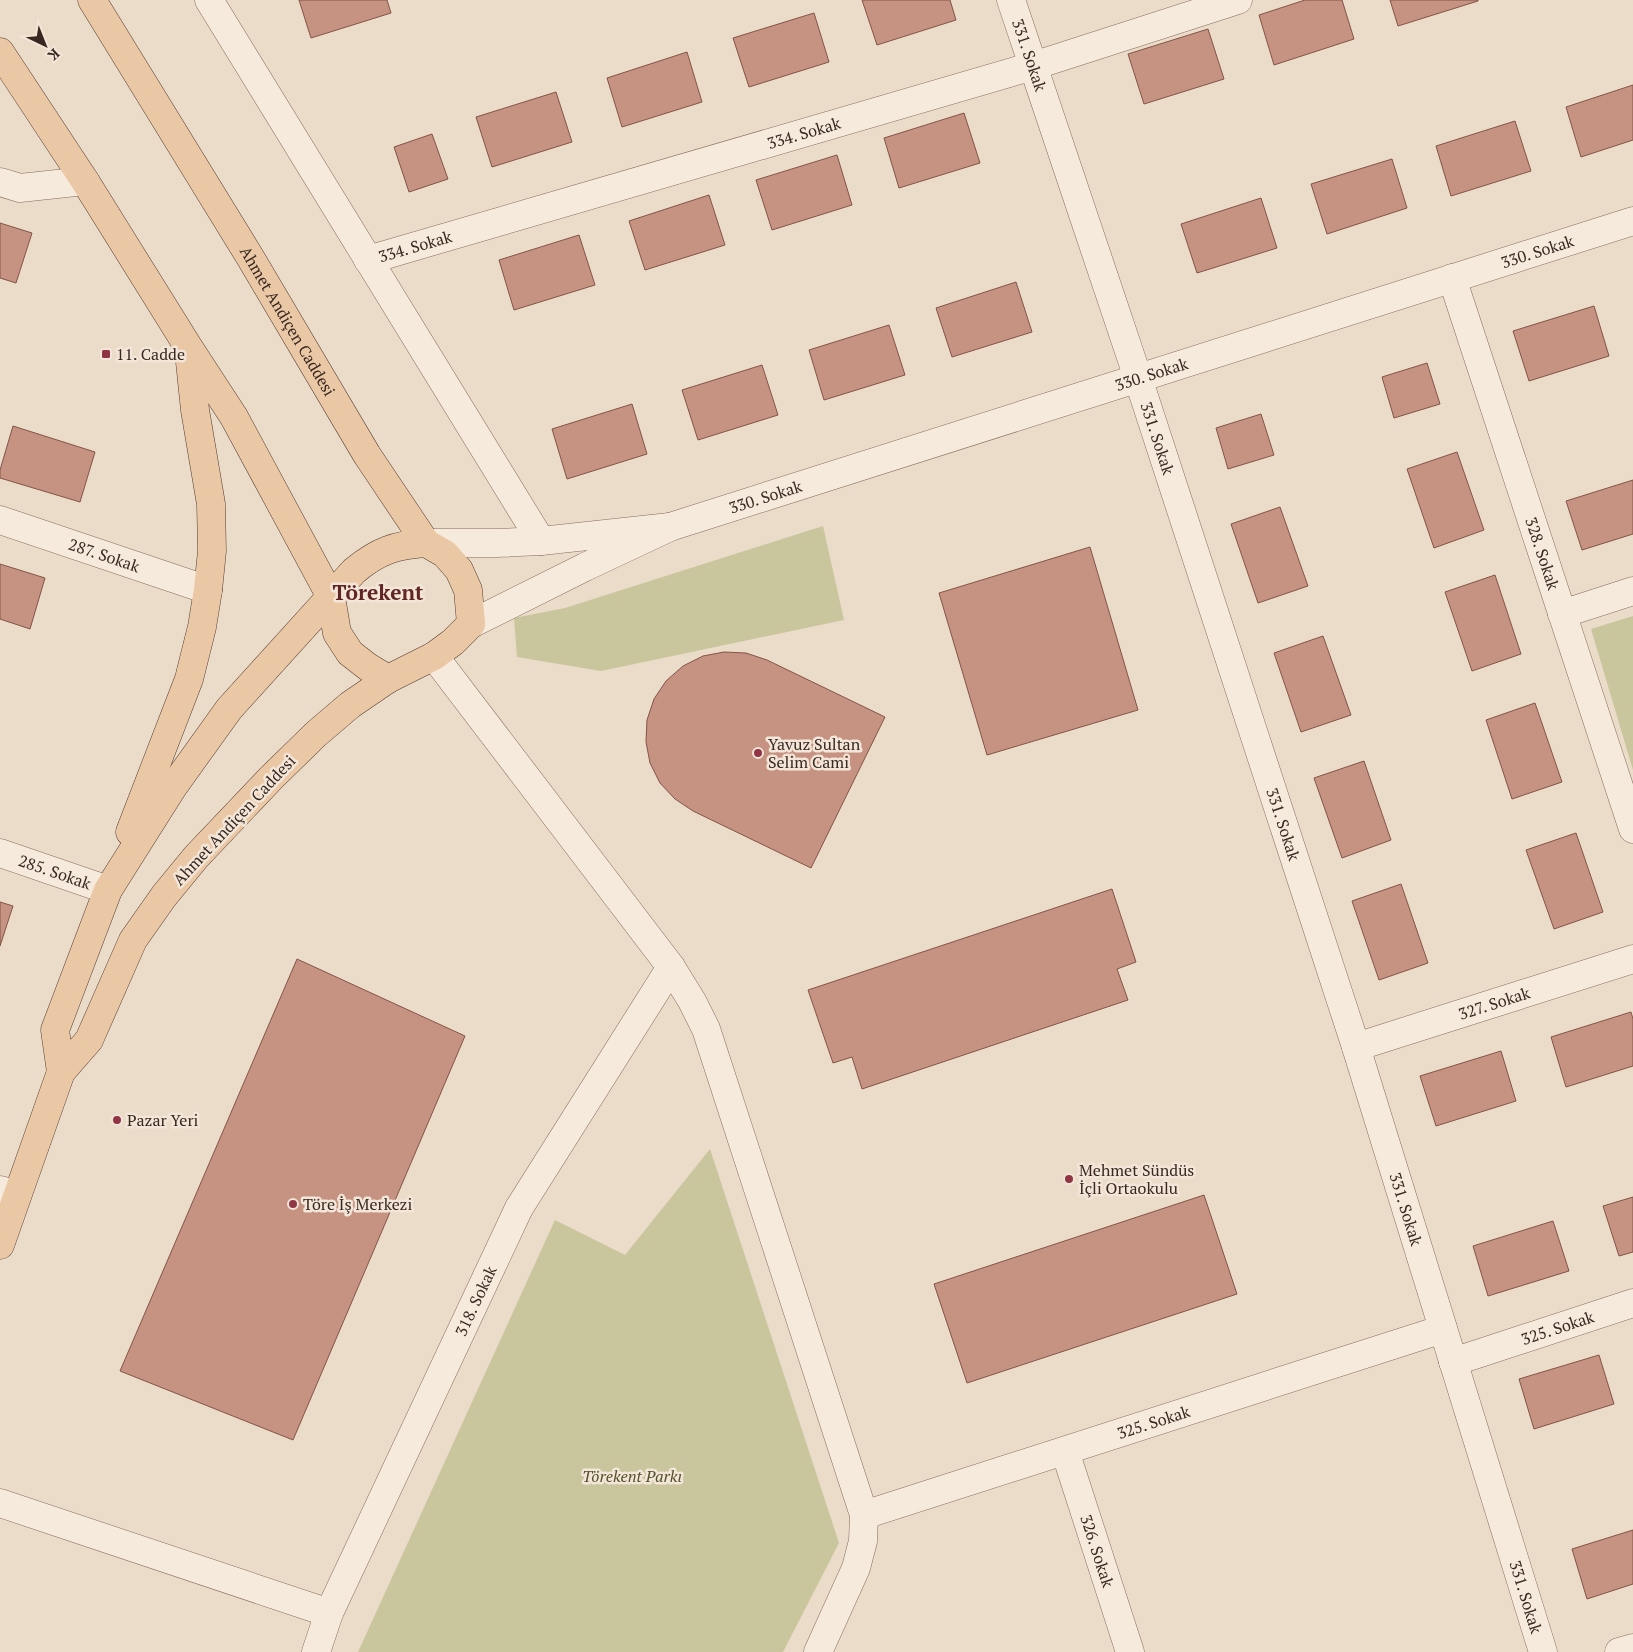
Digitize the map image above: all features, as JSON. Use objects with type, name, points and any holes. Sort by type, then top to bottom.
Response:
[{"type":"main road","name":"Ahmet Andiçen Caddesi","points":[[61,1072],[56,1030],[108,890],[173,787],[229,709],[354,571],[368,560],[386,550],[405,544],[426,542],[367,455],[250,257],[92,0]]},
{"type":"main road","points":[[0,52],[85,181],[188,348],[234,417],[331,597],[337,633],[350,653],[388,679]]},
{"type":"main road","points":[[108,890],[188,679],[202,627],[208,590],[212,551],[211,504],[195,410],[188,348]]},
{"type":"main road","points":[[426,542],[445,554],[459,570],[468,590],[471,624]]},
{"type":"main road","name":"Ahmet Andiçen Caddesi","points":[[0,1245],[9,1192],[61,1072],[89,1040],[132,940],[164,896],[264,785],[316,734],[350,705],[388,679],[434,656],[453,642],[471,624]]},
{"type":"street","points":[[209,0],[541,540]]},
{"type":"street","name":"331. Sokak","points":[[1012,0],[1138,378],[1356,1048],[1542,1652]]},
{"type":"street","name":"334. Sokak","points":[[368,260],[1033,66],[1238,0]]},
{"type":"street","points":[[0,182],[20,188],[85,181]]},
{"type":"street","name":"330. Sokak","points":[[471,624],[585,566],[670,527],[1633,221]]},
{"type":"street","name":"328. Sokak","points":[[1452,278],[1633,829]]},
{"type":"street","name":"287. Sokak","points":[[0,520],[208,590]]},
{"type":"street","name":"330. Sokak","points":[[426,542],[497,543],[670,527]]},
{"type":"street","points":[[1562,614],[1633,591]]},
{"type":"street","points":[[434,656],[671,967],[692,1001],[706,1029],[864,1516],[863,1541],[856,1568],[818,1652]]},
{"type":"street","name":"285. Sokak","points":[[0,853],[108,890]]},
{"type":"street","name":"327. Sokak","points":[[1356,1048],[1633,959]]},
{"type":"street","name":"318. Sokak","points":[[316,1652],[328,1613],[519,1208],[671,967]]},
{"type":"street","name":"325. Sokak","points":[[1453,1362],[1633,1303]]},
{"type":"street","name":"325. Sokak","points":[[864,1516],[1443,1329]]},
{"type":"street","name":"326. Sokak","points":[[1065,1451],[1130,1652]]},
{"type":"street","points":[[0,1503],[328,1613]]},
{"type":"street","points":[[1619,1652],[1633,1648]]},
{"type":"green space","points":[[823,526],[844,620],[601,671],[517,657],[514,618],[565,608]]},
{"type":"green space","points":[[1633,616],[1633,770],[1591,629]]},
{"type":"green space","name":"Törekent Parkı","points":[[710,1149],[839,1543],[783,1652],[358,1652],[555,1220],[625,1255]]},
{"type":"building","points":[[299,0],[387,0],[391,13],[311,38]]},
{"type":"building","points":[[862,0],[950,0],[956,20],[877,45]]},
{"type":"building","points":[[1305,0],[1342,0],[1354,39],[1274,65],[1259,15]]},
{"type":"building","points":[[1390,0],[1478,0],[1478,1],[1398,26]]},
{"type":"building","points":[[814,13],[829,62],[749,87],[733,38]]},
{"type":"building","points":[[1208,29],[1224,79],[1144,104],[1128,54]]},
{"type":"building","points":[[687,52],[702,102],[622,127],[607,78]]},
{"type":"building","points":[[1633,85],[1633,140],[1581,157],[1566,107]]},
{"type":"building","points":[[556,92],[572,142],[492,167],[476,117]]},
{"type":"building","points":[[964,113],[980,163],[899,188],[884,138]]},
{"type":"building","points":[[1515,121],[1531,171],[1451,196],[1436,146]]},
{"type":"building","points":[[432,134],[448,179],[409,192],[394,147]]},
{"type":"building","points":[[837,155],[852,205],[772,230],[756,180]]},
{"type":"building","points":[[1392,159],[1407,208],[1327,234],[1311,184]]},
{"type":"building","points":[[709,195],[725,245],[645,270],[629,221]]},
{"type":"building","points":[[1261,198],[1277,248],[1197,273],[1181,224]]},
{"type":"building","points":[[0,223],[32,233],[16,283],[0,278]]},
{"type":"building","points":[[579,235],[595,285],[514,310],[499,260]]},
{"type":"building","points":[[1016,282],[1032,332],[952,357],[936,308]]},
{"type":"building","points":[[1594,306],[1609,356],[1529,381],[1513,331]]},
{"type":"building","points":[[889,325],[905,375],[824,400],[809,350]]},
{"type":"building","points":[[1427,363],[1440,404],[1394,418],[1382,377]]},
{"type":"building","points":[[762,365],[778,415],[698,440],[682,390]]},
{"type":"building","points":[[632,404],[647,454],[567,479],[552,429]]},
{"type":"building","points":[[1261,414],[1274,455],[1228,469],[1216,428]]},
{"type":"building","points":[[13,426],[95,452],[80,502],[0,478],[0,470]]},
{"type":"building","points":[[1457,452],[1484,530],[1434,548],[1407,469]]},
{"type":"building","points":[[1633,480],[1633,534],[1582,550],[1566,501]]},
{"type":"building","points":[[1280,507],[1308,586],[1258,603],[1231,524]]},
{"type":"building","points":[[1090,547],[1138,710],[987,755],[939,593]]},
{"type":"building","points":[[0,564],[45,578],[30,629],[0,619]]},
{"type":"building","points":[[1495,575],[1521,654],[1472,671],[1445,592]]},
{"type":"building","points":[[1323,636],[1351,715],[1301,732],[1274,653]]},
{"type":"building","name":"Yavuz Sultan Selim Cami","points":[[724,652],[746,653],[767,660],[885,717],[811,868],[693,811],[675,799],[660,783],[650,763],[646,742],[647,720],[654,699],[666,681],[683,666],[703,656]]},
{"type":"building","points":[[1535,703],[1562,782],[1512,799],[1486,720]]},
{"type":"building","points":[[1364,761],[1391,840],[1342,858],[1314,778]]},
{"type":"building","points":[[1576,833],[1603,912],[1554,929],[1526,850]]},
{"type":"building","points":[[1401,884],[1428,963],[1379,980],[1352,901]]},
{"type":"building","points":[[1112,889],[1136,962],[1117,969],[1128,1000],[862,1089],[852,1057],[833,1063],[808,990]]},
{"type":"building","points":[[0,902],[13,906],[0,946]]},
{"type":"building","name":"Töre İş Merkezi","points":[[297,959],[465,1036],[293,1440],[120,1371]]},
{"type":"building","points":[[1631,1012],[1633,1019],[1633,1066],[1566,1087],[1551,1037]]},
{"type":"building","points":[[1501,1051],[1516,1101],[1436,1126],[1420,1076]]},
{"type":"building","points":[[1204,1195],[1237,1294],[967,1383],[934,1284]]},
{"type":"building","points":[[1633,1197],[1633,1252],[1619,1256],[1603,1206]]},
{"type":"building","points":[[1553,1221],[1569,1271],[1488,1296],[1473,1246]]},
{"type":"building","points":[[1599,1355],[1614,1404],[1534,1429],[1519,1379]]},
{"type":"building","points":[[1633,1530],[1633,1584],[1587,1599],[1572,1549]]},
{"type":"place","name":"11. Cadde","points":[[106,354]]},
{"type":"place","name":"Yavuz Sultan Selim Cami","points":[[758,753]]},
{"type":"place","name":"Pazar Yeri","points":[[117,1120]]},
{"type":"place","name":"Mehmet Sündüs İçli Ortaokulu","points":[[1069,1179]]},
{"type":"place","name":"Töre İş Merkezi","points":[[293,1204]]},
{"type":"district","name":"Törekent","points":[[378,592]]}]
